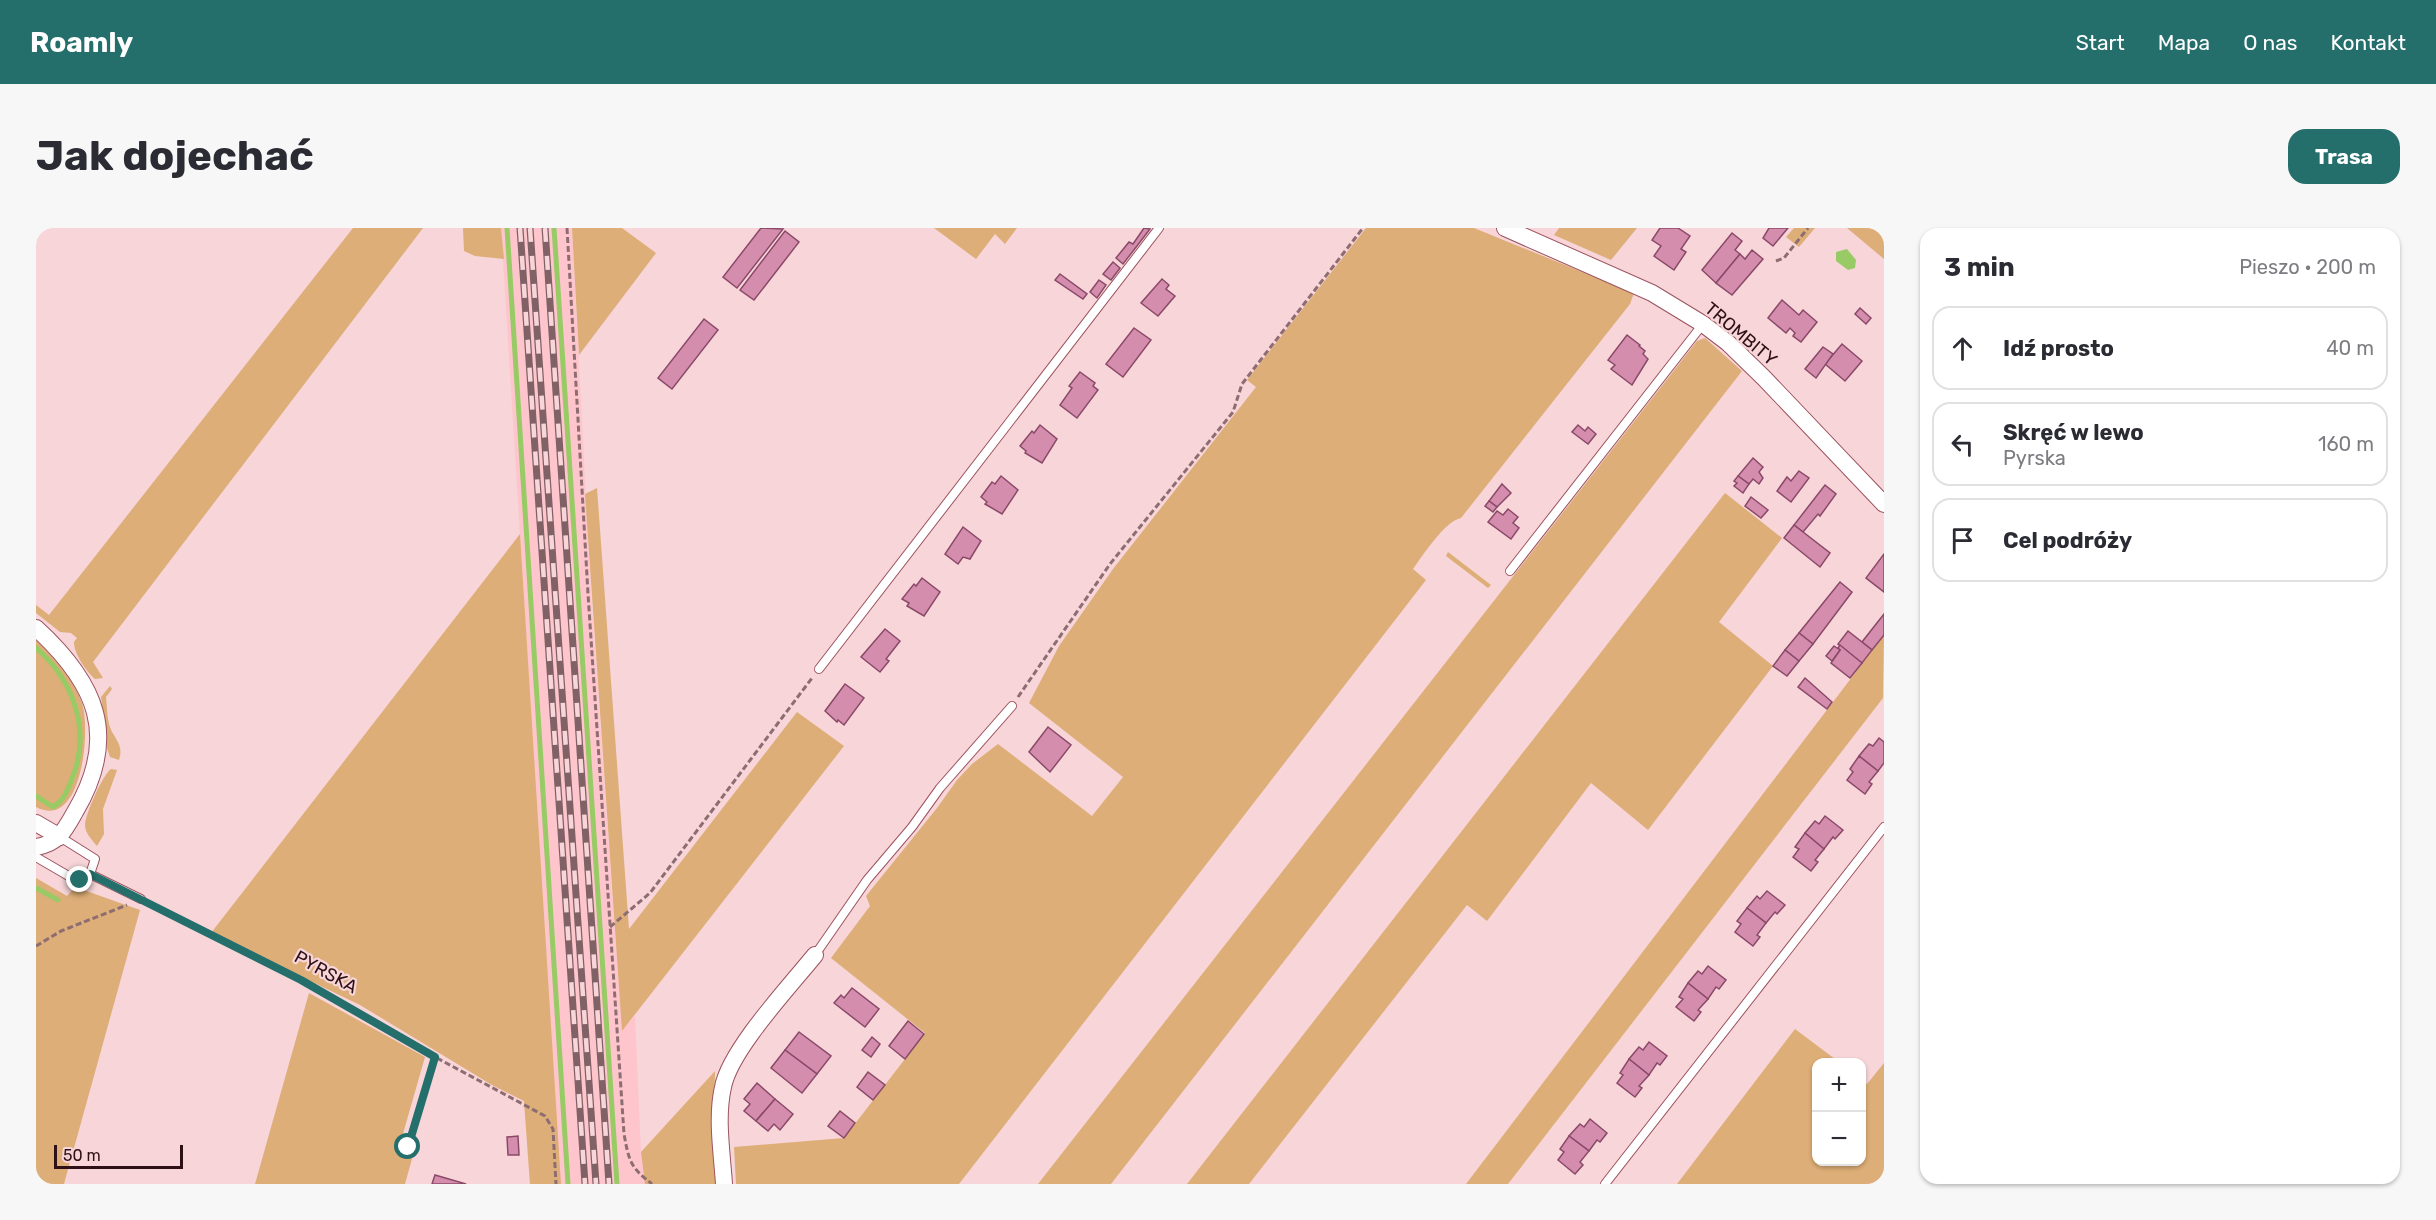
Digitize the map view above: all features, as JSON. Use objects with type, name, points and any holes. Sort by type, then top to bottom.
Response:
[{"type":"street","name":"TROMBITY","points":[[1505,228],[1652,293],[1704,324],[1728,343],[1764,378],[1884,504]]},
{"type":"street","points":[[36,628],[53,643],[89,691],[99,734],[98,752],[91,779],[77,810],[60,837],[49,844],[36,847]]},
{"type":"street","points":[[36,823],[60,837]]},
{"type":"street","points":[[724,1184],[720,1106],[723,1085],[729,1068],[749,1038],[815,955]]},
{"type":"lane","points":[[819,669],[1160,228]]},
{"type":"lane","points":[[1510,571],[1704,324]]},
{"type":"lane","points":[[815,955],[867,880],[912,827],[940,788],[1012,706]]},
{"type":"lane","points":[[1605,1184],[1884,827]]},
{"type":"lane","points":[[36,856],[75,879],[84,879],[90,874],[95,859],[60,837]]},
{"type":"lane","points":[[90,874],[141,899]]},
{"type":"path","points":[[567,228],[624,1134],[628,1160],[634,1171],[652,1184]]},
{"type":"path","points":[[1012,706],[1110,564],[1233,412],[1242,384],[1258,362],[1363,228]]},
{"type":"path","points":[[1776,261],[1784,258],[1808,228]]},
{"type":"path","points":[[610,927],[651,893],[819,669]]},
{"type":"path","points":[[36,946],[61,931],[141,899]]},
{"type":"path","name":"PYRSKA","points":[[141,899],[301,980],[435,1057],[545,1116],[553,1129],[556,1184]]},
{"type":"path","points":[[408,1147],[435,1057]]},
{"type":"shaded area","points":[[353,228],[423,228],[93,662],[103,678],[95,679],[78,657],[74,642],[77,638],[71,633],[60,632],[36,613],[36,605],[49,615]]},
{"type":"shaded area","points":[[463,228],[501,228],[504,259],[475,256],[464,251]]},
{"type":"shaded area","points":[[501,228],[572,228],[591,595],[622,1030],[635,1016],[641,1152],[645,1184],[530,1184],[524,1101],[492,1085],[551,1035]]},
{"type":"shaded area","points":[[572,228],[622,228],[656,253],[579,355]]},
{"type":"shaded area","points":[[934,228],[1017,228],[1005,244],[995,234],[976,259]]},
{"type":"shaded area","points":[[1366,228],[1474,228],[1634,293],[1630,304],[1461,518],[1448,525],[1428,548],[1413,569],[1426,580],[959,1184],[736,1184],[734,1147],[844,1138],[925,1033],[831,958],[870,906],[866,896],[972,764],[998,744],[1092,816],[1123,777],[1029,703],[1059,646],[1113,569],[1256,387],[1247,380]]},
{"type":"shaded area","points":[[1559,228],[1637,228],[1611,260],[1554,235]]},
{"type":"shaded area","points":[[1794,228],[1815,228],[1799,247],[1786,237]]},
{"type":"shaded area","points":[[1847,228],[1884,228],[1884,259]]},
{"type":"shaded area","points":[[1847,249],[1856,260],[1855,268],[1848,270],[1836,261],[1836,252]]},
{"type":"shaded area","points":[[1705,338],[1742,371],[1111,1184],[1038,1184],[1697,341]]},
{"type":"shaded area","points":[[597,488],[629,929],[797,712],[844,746],[622,1031],[585,494]]},
{"type":"shaded area","points":[[1725,493],[1782,538],[1719,622],[1773,666],[1648,830],[1591,783],[1487,921],[1467,905],[1249,1184],[1187,1184]]},
{"type":"shaded area","points":[[520,534],[561,1184],[530,1184],[524,1101],[492,1085],[360,1005],[211,933]]},
{"type":"shaded area","points":[[1448,552],[1491,585],[1488,588],[1446,556]]},
{"type":"shaded area","points":[[1884,635],[1883,698],[1508,1184],[1466,1184]]},
{"type":"shaded area","points":[[36,640],[57,661],[68,677],[82,703],[84,716],[84,755],[80,774],[73,792],[64,805],[52,811],[36,807]]},
{"type":"shaded area","points":[[110,686],[112,689],[106,697],[108,715],[110,728],[120,749],[119,760],[110,757],[107,748],[101,697]]},
{"type":"shaded area","points":[[111,769],[117,770],[103,809],[104,834],[97,846],[86,831],[85,825],[99,786]]},
{"type":"shaded area","points":[[36,878],[67,896],[75,887],[140,910],[64,1184],[36,1184]]},
{"type":"shaded area","points":[[309,993],[425,1057],[398,1151],[413,1155],[405,1184],[255,1184]]},
{"type":"shaded area","points":[[1795,1029],[1834,1058],[1812,1058],[1812,1166],[1866,1166],[1866,1083],[1884,1063],[1884,1184],[1677,1184]]},
{"type":"shaded area","points":[[715,1071],[713,1148],[716,1184],[645,1184],[641,1152]]},
{"type":"building","points":[[761,228],[783,229],[737,288],[723,277]]},
{"type":"building","points":[[1144,228],[1150,229],[1123,264],[1116,258],[1129,242],[1133,244]]},
{"type":"building","points":[[1660,228],[1678,228],[1690,236],[1681,249],[1686,252],[1674,270],[1654,256],[1661,246],[1652,240]]},
{"type":"building","points":[[1769,228],[1788,228],[1773,246],[1763,238]]},
{"type":"building","points":[[785,231],[799,242],[754,300],[740,290]]},
{"type":"building","points":[[1732,233],[1742,241],[1735,250],[1740,254],[1716,283],[1702,270]]},
{"type":"building","points":[[1752,250],[1763,259],[1732,295],[1716,283],[1740,254],[1745,259]]},
{"type":"building","points":[[1113,262],[1120,268],[1111,280],[1103,274]]},
{"type":"building","points":[[1060,274],[1087,294],[1083,299],[1055,280]]},
{"type":"building","points":[[1162,279],[1169,285],[1166,289],[1175,296],[1158,316],[1141,303]]},
{"type":"building","points":[[1099,280],[1106,285],[1097,298],[1090,292]]},
{"type":"building","points":[[1782,300],[1799,315],[1803,310],[1817,322],[1801,342],[1793,336],[1795,333],[1790,328],[1786,333],[1768,318]]},
{"type":"building","points":[[1860,308],[1871,318],[1866,324],[1855,314]]},
{"type":"building","points":[[704,319],[718,330],[672,389],[658,378]]},
{"type":"building","points":[[1134,328],[1151,340],[1123,377],[1106,364]]},
{"type":"building","points":[[1627,335],[1640,345],[1645,351],[1643,354],[1648,359],[1632,385],[1611,369],[1615,365],[1608,360]]},
{"type":"building","points":[[1842,344],[1862,361],[1845,381],[1825,364]]},
{"type":"building","points":[[1823,347],[1833,354],[1816,378],[1805,369]]},
{"type":"building","points":[[1080,372],[1095,383],[1093,386],[1098,390],[1077,418],[1060,405],[1072,388],[1069,386]]},
{"type":"building","points":[[1040,425],[1057,439],[1042,463],[1025,453],[1026,451],[1020,446]]},
{"type":"building","points":[[1578,425],[1585,431],[1588,427],[1596,434],[1588,444],[1572,432]]},
{"type":"building","points":[[1753,458],[1763,467],[1759,472],[1763,478],[1759,484],[1753,479],[1749,484],[1738,476]]},
{"type":"building","points":[[1799,471],[1809,478],[1791,502],[1777,491],[1787,477],[1791,481]]},
{"type":"building","points":[[1001,476],[1018,490],[1002,514],[985,504],[987,502],[981,497],[992,482],[995,484]]},
{"type":"building","points":[[1738,476],[1749,484],[1743,493],[1734,486],[1737,483],[1734,481]]},
{"type":"building","points":[[1502,484],[1511,493],[1497,507],[1489,501]]},
{"type":"building","points":[[1825,485],[1836,494],[1820,516],[1818,514],[1803,532],[1794,525]]},
{"type":"building","points":[[1751,497],[1768,510],[1761,518],[1745,506]]},
{"type":"building","points":[[1489,501],[1497,507],[1493,512],[1485,506]]},
{"type":"building","points":[[1508,509],[1518,517],[1513,523],[1519,528],[1511,539],[1488,522],[1497,511],[1503,515]]},
{"type":"building","points":[[1794,525],[1830,553],[1820,567],[1784,538]]},
{"type":"building","points":[[963,527],[981,541],[970,559],[963,557],[958,564],[945,554]]},
{"type":"building","points":[[1884,554],[1884,592],[1866,578]]},
{"type":"building","points":[[922,578],[940,592],[924,616],[907,606],[909,603],[902,599]]},
{"type":"building","points":[[1840,582],[1852,592],[1813,644],[1799,633]]},
{"type":"building","points":[[1884,614],[1884,635],[1872,650],[1862,642]]},
{"type":"building","points":[[885,629],[900,641],[886,659],[889,661],[880,672],[861,657]]},
{"type":"building","points":[[1848,631],[1872,650],[1862,663],[1838,644]]},
{"type":"building","points":[[1799,633],[1813,644],[1799,661],[1785,650]]},
{"type":"building","points":[[1840,645],[1862,663],[1850,678],[1831,663],[1840,650],[1838,648]]},
{"type":"building","points":[[1834,646],[1840,650],[1832,661],[1826,656]]},
{"type":"building","points":[[1785,650],[1799,661],[1787,676],[1773,666]]},
{"type":"building","points":[[1805,678],[1832,702],[1827,709],[1798,687]]},
{"type":"building","points":[[845,684],[864,698],[844,725],[825,711]]},
{"type":"building","points":[[1048,727],[1071,745],[1050,772],[1029,752]]},
{"type":"building","points":[[1879,738],[1884,742],[1884,763],[1878,771],[1859,756],[1869,744],[1873,746]]},
{"type":"building","points":[[1859,756],[1878,771],[1869,782],[1872,784],[1865,794],[1847,780],[1853,772],[1850,769]]},
{"type":"building","points":[[1825,816],[1843,830],[1835,839],[1833,837],[1824,849],[1805,833],[1815,821],[1819,824]]},
{"type":"building","points":[[1805,833],[1824,849],[1815,860],[1818,862],[1811,871],[1793,857],[1799,849],[1795,847]]},
{"type":"building","points":[[1767,891],[1785,905],[1766,923],[1747,908],[1757,896],[1760,899]]},
{"type":"building","points":[[1747,908],[1766,923],[1757,935],[1760,937],[1753,946],[1735,932],[1741,924],[1737,921]]},
{"type":"building","points":[[1708,966],[1726,980],[1719,989],[1716,987],[1708,999],[1688,983],[1698,971],[1702,974]]},
{"type":"building","points":[[1688,983],[1708,999],[1698,1010],[1701,1012],[1694,1021],[1676,1007],[1683,999],[1679,997]]},
{"type":"building","points":[[852,988],[879,1009],[865,1027],[834,1003],[841,995],[844,998]]},
{"type":"building","points":[[908,1021],[924,1034],[905,1059],[889,1046]]},
{"type":"building","points":[[799,1032],[831,1056],[817,1074],[785,1050]]},
{"type":"building","points":[[872,1037],[880,1044],[871,1057],[862,1050]]},
{"type":"building","points":[[1649,1042],[1667,1056],[1660,1065],[1657,1063],[1649,1075],[1629,1059],[1639,1047],[1643,1050]]},
{"type":"building","points":[[785,1050],[817,1074],[802,1093],[771,1068]]},
{"type":"building","points":[[1629,1059],[1649,1075],[1639,1086],[1642,1088],[1635,1097],[1617,1083]]},
{"type":"building","points":[[868,1072],[885,1085],[873,1100],[857,1087]]},
{"type":"building","points":[[757,1083],[775,1099],[756,1121],[744,1111],[750,1104],[744,1099]]},
{"type":"building","points":[[775,1099],[793,1114],[780,1130],[774,1124],[768,1131],[756,1121]]},
{"type":"building","points":[[840,1111],[855,1123],[844,1138],[828,1126]]},
{"type":"building","points":[[1590,1119],[1607,1133],[1600,1142],[1597,1140],[1589,1151],[1569,1136],[1580,1124],[1584,1127]]},
{"type":"building","points":[[518,1136],[519,1155],[508,1155],[507,1137]]},
{"type":"building","points":[[1569,1136],[1589,1151],[1580,1162],[1583,1165],[1575,1174],[1558,1160],[1564,1152],[1560,1149]]},
{"type":"building","points":[[435,1175],[466,1184],[432,1184]]},
{"type":"waterway","points":[[507,228],[568,1184]]},
{"type":"waterway","points":[[554,228],[617,1184]]},
{"type":"waterway","points":[[36,648],[49,661],[69,690],[79,723],[80,741],[73,776],[60,801],[53,807],[36,796]]},
{"type":"waterway","points":[[36,888],[58,900]]},
{"type":"railway","points":[[520,228],[585,1184]]},
{"type":"railway","points":[[530,228],[596,1184]]},
{"type":"railway","points":[[545,228],[609,1184]]},
{"type":"route","points":[[80,880],[90,874],[141,899],[301,980],[435,1057],[408,1147]]}]
